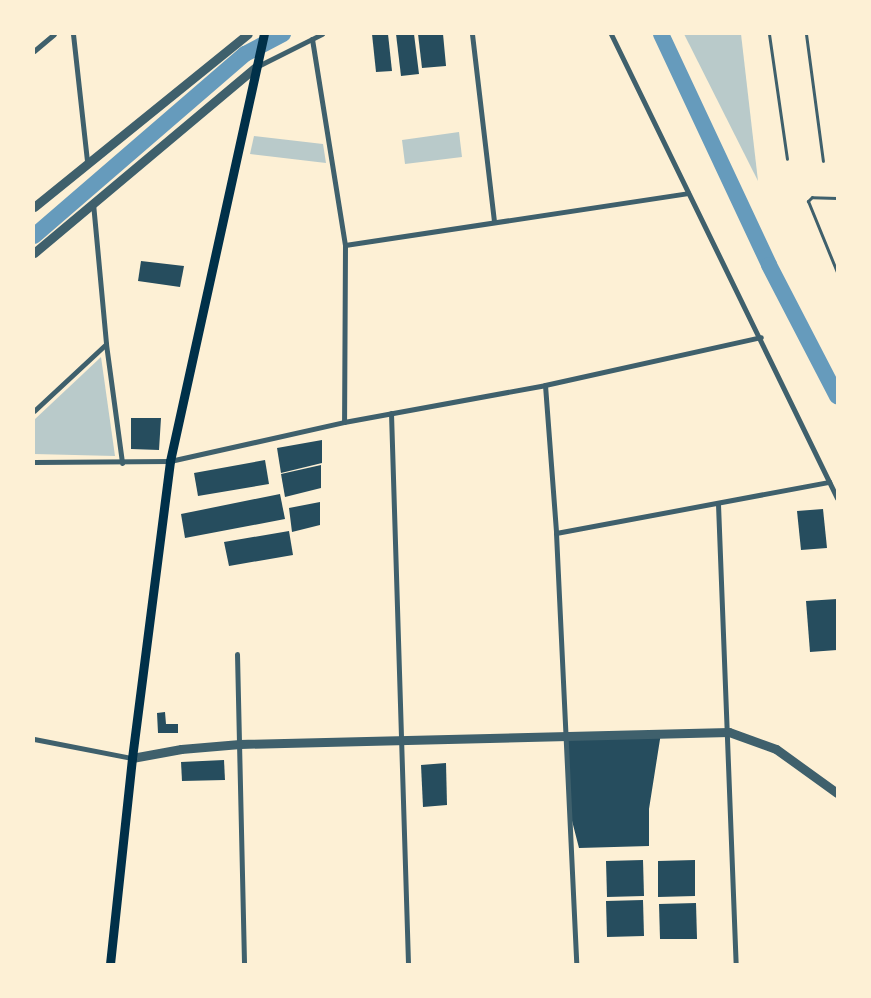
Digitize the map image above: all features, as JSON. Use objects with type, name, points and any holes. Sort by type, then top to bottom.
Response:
[{"type":"main road","points":[[110,964],[132,758],[170,461],[264,34]]},
{"type":"street","points":[[34,50],[54,34]]},
{"type":"street","points":[[73,34],[87,161]]},
{"type":"street","points":[[34,207],[87,161],[248,34]]},
{"type":"street","points":[[34,254],[256,64],[322,34]]},
{"type":"street","points":[[472,34],[494,222]]},
{"type":"street","points":[[611,34],[688,193],[761,337],[837,498]]},
{"type":"street","points":[[312,39],[346,245],[344,422]]},
{"type":"street","points":[[346,245],[688,193]]},
{"type":"street","points":[[93,203],[106,344],[122,463]]},
{"type":"street","points":[[34,462],[122,463],[170,461],[344,422],[545,385],[761,337]]},
{"type":"street","points":[[34,411],[106,344]]},
{"type":"street","points":[[545,385],[556,533],[576,964]]},
{"type":"street","points":[[391,413],[408,964]]},
{"type":"street","points":[[556,533],[829,482]]},
{"type":"street","points":[[718,504],[729,732],[736,964]]},
{"type":"street","points":[[237,654],[244,964]]},
{"type":"street","points":[[34,739],[132,758],[181,749],[240,744],[402,742],[564,734],[729,732],[776,749],[837,793]]},
{"type":"lane","points":[[769,34],[787,159]]},
{"type":"lane","points":[[806,34],[823,162]]},
{"type":"lane","points":[[837,198],[812,198],[808,201],[837,272]]},
{"type":"shaded area","points":[[684,34],[741,34],[758,181]]},
{"type":"shaded area","points":[[459,132],[462,157],[405,164],[402,140]]},
{"type":"shaded area","points":[[254,136],[323,144],[326,163],[250,154]]},
{"type":"shaded area","points":[[101,357],[115,456],[34,454],[34,420]]},
{"type":"building","points":[[372,34],[388,34],[392,71],[376,72]]},
{"type":"building","points":[[396,34],[414,34],[419,74],[401,76]]},
{"type":"building","points":[[418,34],[443,34],[446,66],[422,68]]},
{"type":"building","points":[[141,261],[184,266],[180,287],[138,281]]},
{"type":"building","points":[[131,418],[161,418],[159,450],[131,449]]},
{"type":"building","points":[[322,440],[322,463],[281,473],[277,448]]},
{"type":"building","points":[[265,460],[269,484],[198,496],[194,473]]},
{"type":"building","points":[[321,465],[321,488],[285,497],[281,474]]},
{"type":"building","points":[[280,494],[285,519],[185,538],[181,514]]},
{"type":"building","points":[[320,502],[320,525],[292,532],[289,508]]},
{"type":"building","points":[[823,509],[827,548],[801,550],[797,511]]},
{"type":"building","points":[[289,531],[293,555],[229,566],[224,542]]},
{"type":"building","points":[[837,599],[837,650],[810,652],[806,601]]},
{"type":"building","points":[[165,712],[166,724],[178,724],[178,733],[158,733],[157,713]]},
{"type":"building","points":[[661,733],[649,809],[649,846],[579,848],[570,813],[564,734]]},
{"type":"building","points":[[224,760],[225,780],[182,781],[181,762]]},
{"type":"building","points":[[446,763],[447,805],[423,807],[421,765]]},
{"type":"building","points":[[643,860],[644,896],[607,897],[606,861]]},
{"type":"building","points":[[695,860],[695,896],[658,897],[658,861]]},
{"type":"building","points":[[643,900],[644,936],[607,937],[606,901]]},
{"type":"building","points":[[696,903],[697,939],[660,939],[659,904]]},
{"type":"waterway","points":[[34,236],[245,54],[283,34]]},
{"type":"waterway","points":[[661,34],[769,265],[837,396]]}]
